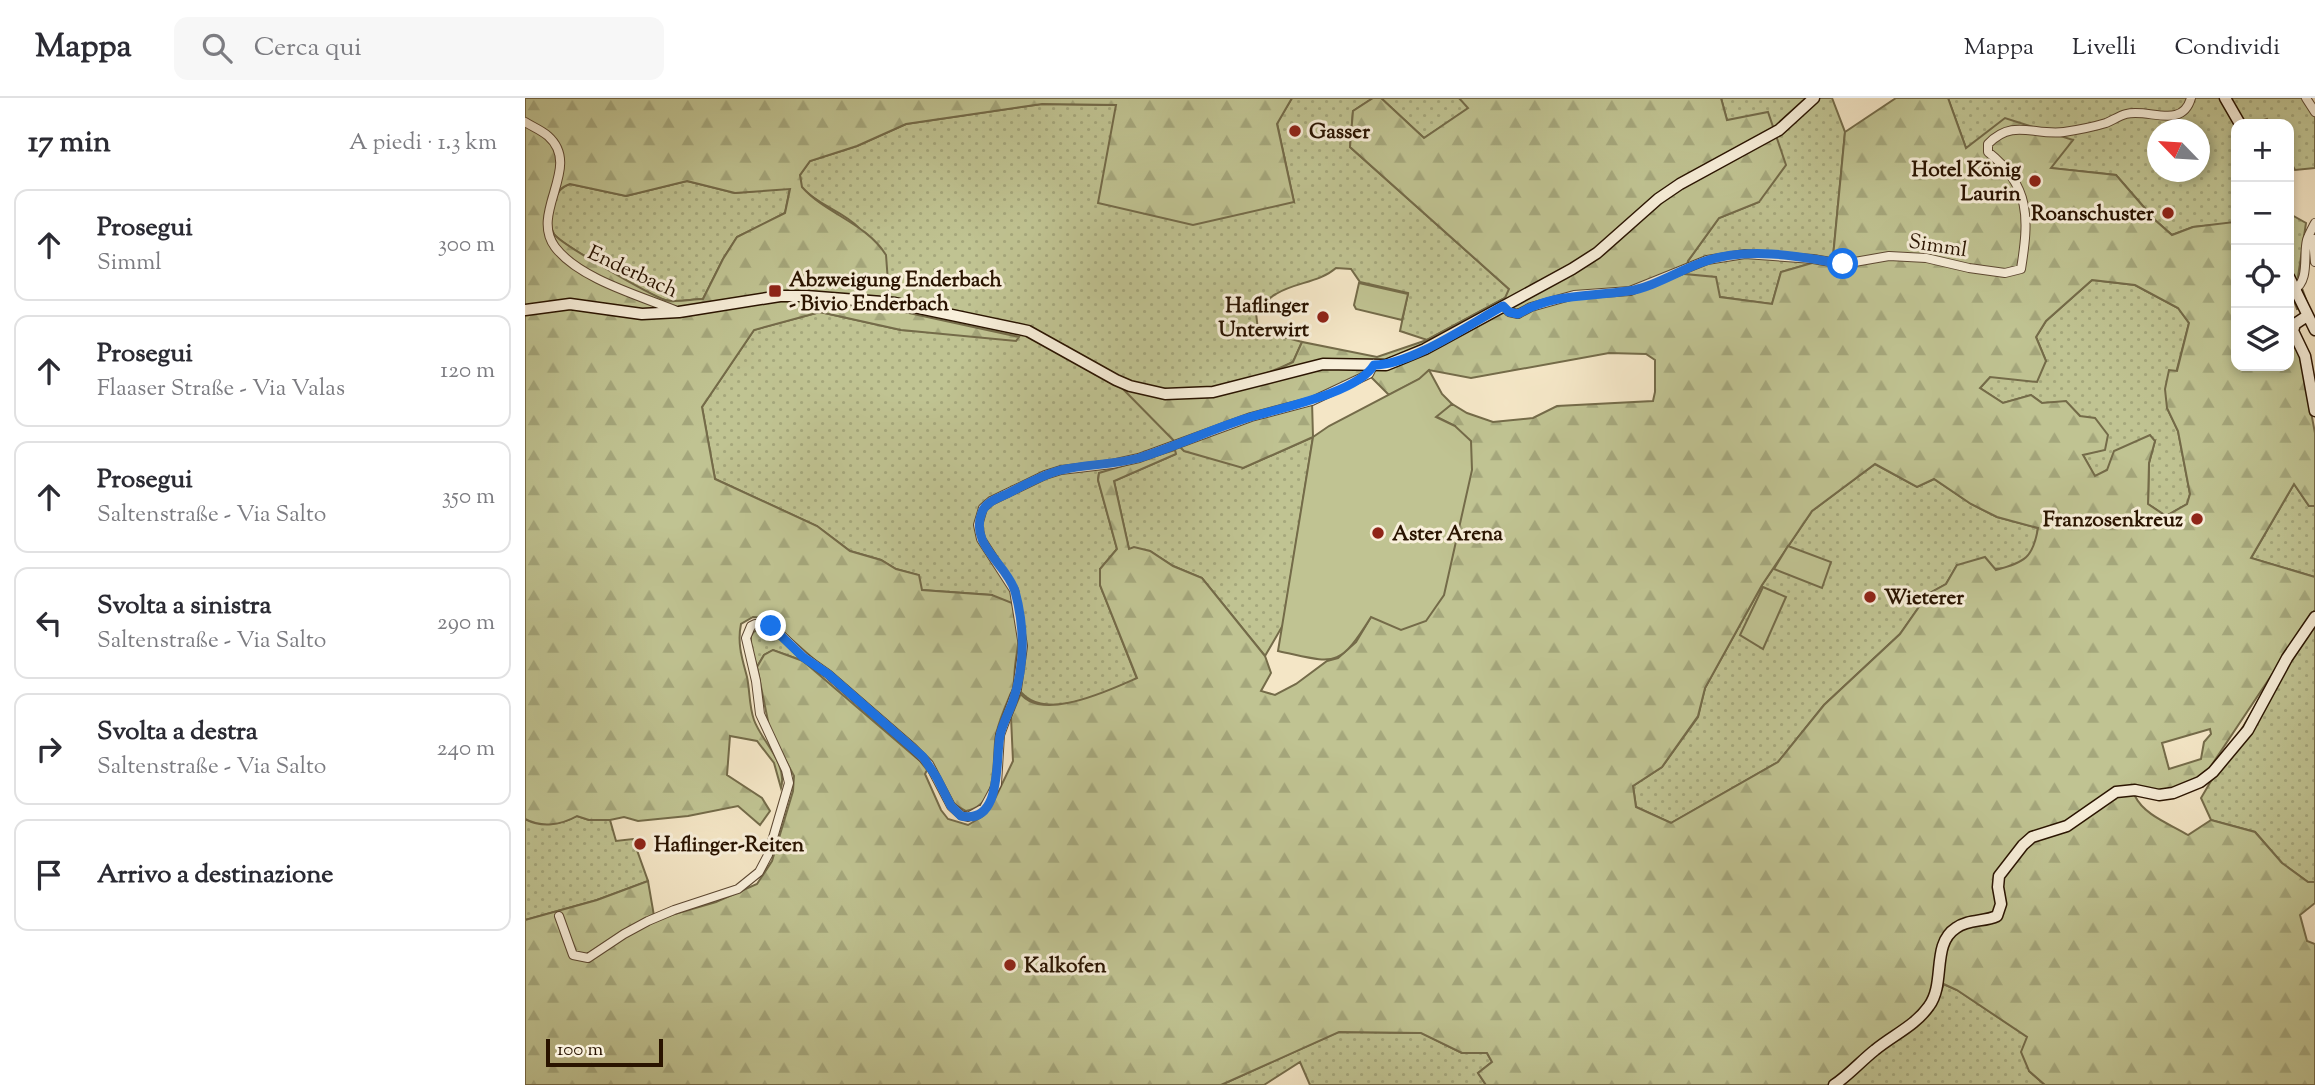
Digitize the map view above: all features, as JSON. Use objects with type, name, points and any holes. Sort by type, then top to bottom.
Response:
[{"type":"street","points":[[525,310],[570,304],[642,314],[679,312],[780,296],[895,303],[1028,331],[1130,386],[1165,394],[1213,392],[1323,364],[1386,365],[1426,349],[1580,264],[1597,253],[1658,199],[1680,184],[1779,130],[1814,98]]},
{"type":"street","name":"Simml","points":[[1503,306],[1509,312],[1518,314],[1531,307],[1574,295],[1630,291],[1707,260],[1745,254],[1843,264],[1889,256],[1913,257],[2005,273],[2021,269],[2026,238],[2022,192],[2005,165],[1988,152],[1988,144],[1999,133],[2018,130],[2061,133],[2105,123],[2125,114],[2141,112],[2175,117],[2184,112],[2191,98]]},
{"type":"street","points":[[2225,98],[2237,119]]},
{"type":"street","points":[[2306,98],[2315,112]]},
{"type":"street","name":"Enderbach","points":[[525,122],[549,137],[559,150],[560,172],[547,222],[557,249],[579,267],[604,281],[679,312]]},
{"type":"street","points":[[2315,223],[2309,235],[2302,281],[2299,288],[2294,290],[2315,330]]},
{"type":"street","points":[[2309,235],[2313,239],[2315,262]]},
{"type":"street","points":[[2307,316],[2295,324],[2293,331],[2305,356],[2315,411]]},
{"type":"street","points":[[559,916],[573,955],[588,958],[648,921],[738,889],[759,872],[773,842],[789,783],[786,770],[760,714],[756,681],[747,645],[746,638],[751,626],[760,623],[771,626],[803,657],[828,674],[923,757],[957,812],[965,817],[972,816],[989,803],[996,784],[1000,735],[1017,689],[1023,646],[1014,590],[981,539],[978,524],[983,508],[991,501],[1045,475],[1139,458],[1251,417],[1312,401],[1369,374],[1374,365]]},
{"type":"street","points":[[1834,1085],[1875,1050],[1915,1022],[1928,1008],[1939,985],[1940,958],[1947,937],[1962,924],[1993,918],[1999,912],[1999,876],[2023,845],[2038,834],[2067,826],[2116,792],[2134,790],[2159,795],[2173,793],[2200,782],[2213,772],[2248,730],[2287,658],[2315,617]]},
{"type":"green space","points":[[525,98],[1292,98],[1277,124],[1294,202],[1193,225],[1098,203],[1116,105],[1042,104],[906,124],[857,146],[810,161],[800,175],[802,187],[822,205],[868,235],[886,255],[890,309],[1019,337],[1016,341],[901,330],[820,312],[754,330],[702,407],[715,479],[817,526],[850,551],[919,575],[922,590],[992,595],[1012,603],[1019,630],[1015,683],[1023,696],[1036,703],[1053,705],[1071,702],[1137,678],[1100,585],[1100,569],[1117,549],[1098,480],[1099,473],[1175,450],[1176,454],[1114,481],[1129,549],[1134,547],[1150,551],[1173,566],[1202,578],[1265,656],[1271,673],[1261,691],[1275,695],[1296,684],[1327,661],[1338,658],[1356,642],[1371,617],[1455,426],[1435,416],[1452,404],[1467,413],[1493,422],[1533,418],[1557,406],[1653,401],[1655,360],[1646,354],[1609,353],[1471,378],[1429,370],[1420,379],[1389,395],[1368,374],[1312,401],[1313,437],[1243,468],[1184,451],[1119,385],[1145,393],[1164,393],[1202,390],[1240,382],[1293,362],[1302,342],[1377,357],[1427,340],[1505,298],[1509,289],[1350,147],[1353,111],[1373,98],[1381,98],[1424,138],[1468,108],[1459,98],[1721,98],[1727,120],[1768,112],[1786,165],[1759,202],[1719,218],[1688,261],[1685,274],[1716,277],[1720,297],[1772,304],[1781,272],[1833,257],[1845,132],[1896,98],[1948,98],[1966,148],[2005,118],[2073,140],[2051,168],[2116,175],[2155,220],[2172,235],[2193,227],[2231,222],[2231,371],[2294,371],[2294,346],[2300,354],[2315,433],[2315,506],[2309,506],[2294,484],[2251,558],[2315,577],[2315,610],[2197,787],[2135,796],[2151,814],[2188,835],[2211,820],[2255,832],[2282,863],[2308,882],[2315,882],[2315,903],[2300,915],[2307,941],[2315,944],[2315,1085],[2045,1085],[2029,1071],[2021,1052],[2027,1037],[1944,984],[1939,996],[1840,1085],[1486,1085],[1478,1073],[1492,1062],[1487,1053],[1462,1053],[1421,1033],[1339,1032],[1221,1085],[525,1085],[525,920],[597,900],[648,881],[654,916],[668,916],[716,902],[757,884],[772,861],[793,791],[794,776],[770,731],[757,667],[764,655],[773,650],[803,661],[920,761],[927,770],[925,774],[941,810],[948,819],[968,825],[983,816],[993,803],[1013,761],[1011,717],[1021,693],[1019,690],[1011,693],[999,724],[990,790],[985,800],[977,807],[966,811],[954,804],[932,763],[767,618],[753,617],[741,624],[741,650],[752,715],[778,761],[781,788],[774,763],[757,741],[730,736],[727,775],[762,798],[770,811],[760,825],[738,806],[688,816],[638,821],[624,817],[589,820],[577,816],[558,823],[531,822],[525,819]],"holes":[[[687,181],[735,193],[790,189],[785,213],[737,237],[703,299],[665,300],[572,248],[552,230],[554,203],[559,191],[570,184],[626,196]],[[2092,280],[2135,285],[2178,308],[2189,323],[2177,371],[2169,370],[2165,389],[2167,408],[2178,431],[2190,494],[2187,504],[2166,516],[2148,504],[2149,463],[2155,441],[2150,435],[2114,451],[2107,470],[2095,476],[2083,455],[2105,450],[2108,435],[2095,418],[2080,416],[2066,401],[2042,403],[2031,395],[2003,403],[1980,388],[1990,377],[2037,382],[2046,361],[2036,337],[2046,321]],[[1875,464],[1917,487],[1934,479],[1971,504],[1997,517],[2038,528],[2030,552],[2021,561],[1996,570],[1985,557],[1957,565],[1946,584],[1928,594],[1900,634],[1824,705],[1778,762],[1671,823],[1636,807],[1633,786],[1662,767],[1698,716],[1705,688],[1762,585],[1812,511]],[[2210,729],[2211,734],[2204,742],[2201,759],[2169,769],[2162,743]]]},
{"type":"green space","points":[[1292,98],[1373,98],[1353,111],[1350,147],[1510,290],[1505,298],[1427,340],[1400,331],[1408,293],[1360,282],[1351,269],[1336,268],[1322,277],[1283,290],[1270,298],[1256,313],[1258,330],[1302,342],[1293,362],[1281,368],[1243,468],[1313,437],[1283,625],[1265,656],[1202,578],[1173,566],[1150,551],[1129,549],[1114,481],[1176,454],[1099,473],[1098,480],[1117,549],[1100,569],[1100,585],[1137,679],[1090,698],[1055,705],[1039,703],[1025,696],[1015,683],[992,595],[921,590],[918,575],[850,551],[817,526],[715,479],[702,407],[754,330],[820,312],[901,330],[1018,337],[890,309],[863,233],[845,217],[801,187],[800,175],[810,161],[857,146],[906,124],[1042,104],[1116,105],[1294,202],[1277,123]]},
{"type":"green space","points":[[1381,98],[1459,98],[1469,108],[1424,138]]},
{"type":"green space","points":[[1721,98],[1832,98],[1845,132],[1833,257],[1781,272],[1772,304],[1720,297],[1685,274],[1688,261],[1719,218],[1759,202]]},
{"type":"green space","points":[[1948,98],[2303,98],[2315,117],[2315,168],[2294,168],[2294,119],[2231,119],[2231,223],[2193,227],[2172,235],[2155,220],[2116,175],[2050,168],[2072,140],[1966,148]]},
{"type":"green space","points":[[687,181],[735,193],[790,188],[785,213],[737,237],[703,299],[674,301],[656,296],[588,258],[560,240],[552,230],[555,199],[561,189],[570,184],[626,196]]},
{"type":"green space","points":[[2294,216],[2306,223],[2298,277],[2308,305],[2297,309],[2294,301]]},
{"type":"green space","points":[[2092,280],[2135,285],[2178,308],[2189,323],[2167,408],[2178,431],[2190,494],[2187,504],[2166,516],[2148,504],[2149,463],[2155,441],[2095,477],[2083,455],[2080,416],[2066,402],[2042,403],[2031,395],[2003,403],[1980,388],[1990,377],[2046,361],[2036,337],[2046,321]]},
{"type":"green space","points":[[1359,283],[1408,294],[1402,320],[1356,309],[1354,305]]},
{"type":"green space","name":"Aster Arena","points":[[1429,370],[1442,394],[1452,404],[1436,417],[1455,426],[1471,441],[1472,470],[1444,595],[1426,621],[1401,630],[1371,617],[1351,646],[1333,658],[1312,658],[1278,651],[1313,437],[1419,379]]},
{"type":"green space","points":[[1875,464],[1917,487],[1934,479],[1971,504],[1997,517],[2038,528],[2034,550],[2019,564],[1999,569],[1957,565],[1946,584],[1928,594],[1900,634],[1824,705],[1778,762],[1671,823],[1636,807],[1633,786],[1662,767],[1698,717],[1705,688],[1762,585],[1812,511]]},
{"type":"green space","points":[[2294,484],[2309,506],[2315,506],[2315,577],[2251,558]]},
{"type":"green space","points":[[1788,546],[1831,562],[1822,588],[1774,569]]},
{"type":"green space","points":[[1763,587],[1786,597],[1763,649],[1740,635]]},
{"type":"green space","points":[[2315,610],[2315,882],[2308,882],[2282,863],[2255,832],[2211,820],[2201,798],[2290,647]]},
{"type":"green space","points":[[761,629],[773,632],[803,661],[773,650],[764,655],[757,667],[751,648],[751,636],[753,632]]},
{"type":"green space","points":[[577,816],[589,820],[610,820],[616,841],[633,839],[648,881],[597,900],[525,920],[525,819],[551,824]]},
{"type":"green space","points":[[1943,984],[1957,990],[2028,1037],[2029,1071],[2045,1085],[1840,1085],[1939,996]]},
{"type":"green space","points":[[1338,1032],[1422,1033],[1462,1053],[1487,1053],[1492,1062],[1478,1073],[1486,1085],[1310,1085],[1300,1062],[1264,1085],[1221,1085]]},
{"type":"place","name":"Gasser","points":[[1295,131]]},
{"type":"place","name":"Hotel König Laurin","points":[[2035,181]]},
{"type":"place","name":"Roanschuster","points":[[2168,213]]},
{"type":"place","name":"Abzweigung Enderbach - Bivio Enderbach","points":[[775,291]]},
{"type":"place","name":"Haflinger Unterwirt","points":[[1323,317]]},
{"type":"place","name":"Franzosenkreuz","points":[[2197,519]]},
{"type":"place","name":"Aster Arena","points":[[1378,533]]},
{"type":"place","name":"Wieterer","points":[[1870,597]]},
{"type":"place","name":"Haflinger-Reiten","points":[[640,844]]},
{"type":"place","name":"Kalkofen","points":[[1010,965]]},
{"type":"route","points":[[771,626],[803,657],[828,674],[923,757],[951,806],[961,816],[972,816],[989,803],[996,784],[1000,735],[1017,689],[1023,646],[1014,590],[981,539],[978,524],[983,508],[991,501],[1061,470],[1139,458],[1251,417],[1312,401],[1369,374],[1374,365],[1386,365],[1426,349],[1503,306],[1509,312],[1518,314],[1531,307],[1574,295],[1630,291],[1707,260],[1745,254],[1843,264]]}]
